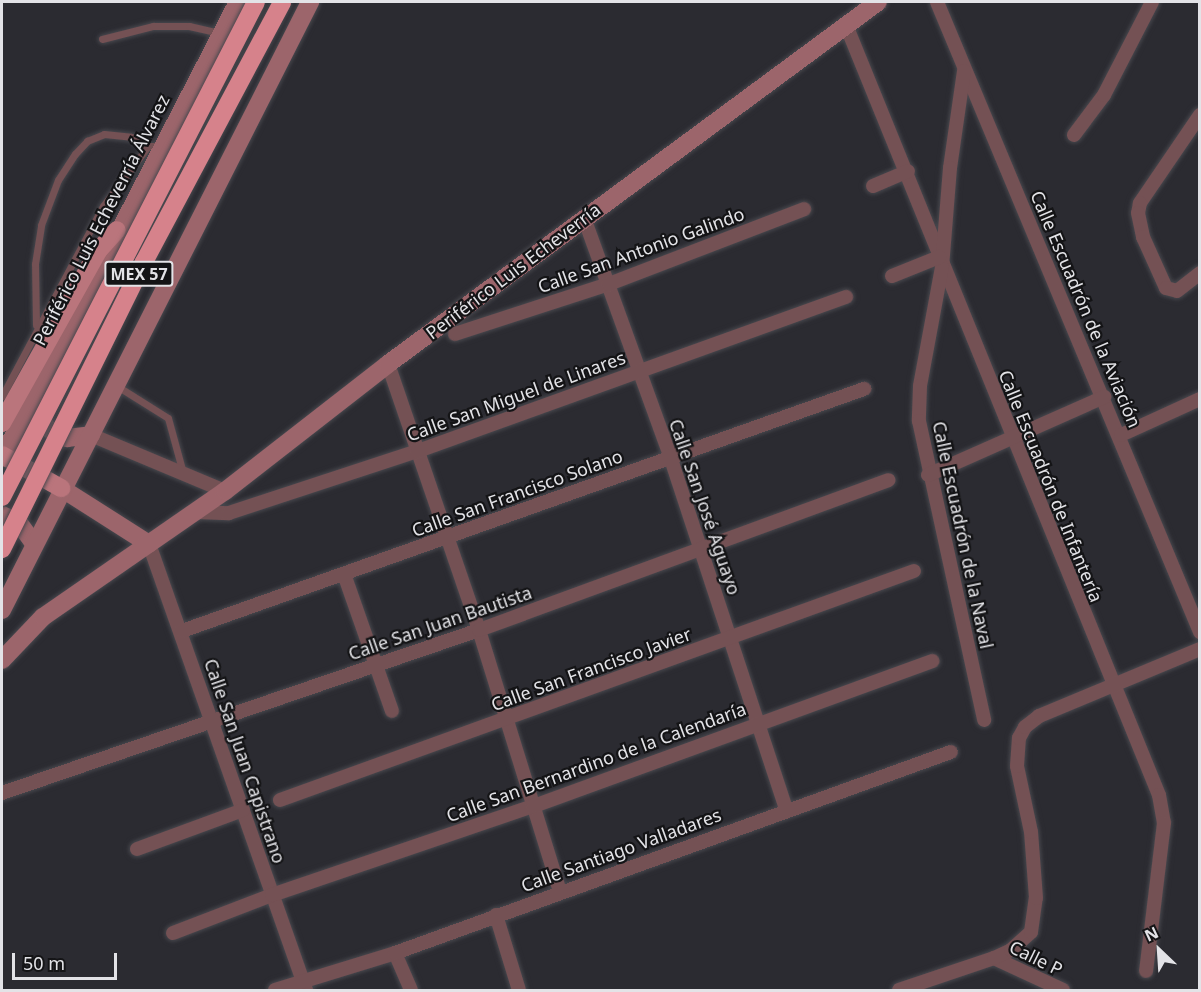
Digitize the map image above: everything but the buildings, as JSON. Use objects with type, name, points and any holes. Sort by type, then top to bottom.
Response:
[{"type":"highway","name":"Periférico Luis Echeverría Álvarez","points":[[2,497],[256,2]]},
{"type":"highway","name":"MEX 57","points":[[2,549],[144,262],[282,2]]},
{"type":"main road","name":"Periférico Luis Echeverría Álvarez","points":[[2,455],[117,230],[155,146],[238,2]]},
{"type":"main road","points":[[2,610],[61,488],[91,435],[310,2]]},
{"type":"main road","name":"Periférico Luis Echeverría","points":[[2,660],[43,617],[225,491],[388,364],[878,2]]},
{"type":"main road","points":[[2,423],[98,250],[117,230]]},
{"type":"main road","points":[[34,394],[39,417],[56,434],[67,438],[91,435]]},
{"type":"main road","points":[[2,455],[61,488],[149,544]]},
{"type":"main road","points":[[2,515],[19,523],[34,544]]},
{"type":"street","name":"Calle Escuadrón de la Aviación","points":[[938,2],[964,71],[1121,435],[1200,632]]},
{"type":"street","points":[[1074,135],[1104,95],[1152,2]]},
{"type":"street","name":"Calle Escuadrón de Infantería","points":[[846,25],[908,171],[940,262],[1163,810],[1146,971]]},
{"type":"street","name":"Calle Escuadrón de la Naval","points":[[964,71],[940,262],[920,386],[919,421],[928,475],[984,720]]},
{"type":"street","points":[[1200,116],[1140,203],[1138,213],[1143,237],[1166,288],[1178,291],[1200,273]]},
{"type":"street","points":[[873,186],[908,171]]},
{"type":"street","name":"Calle San Antonio Galindo","points":[[454,334],[609,284],[804,209]]},
{"type":"street","name":"Calle San José Aguayo","points":[[584,218],[670,456],[786,809]]},
{"type":"street","points":[[892,276],[940,262]]},
{"type":"street","name":"Calle San Miguel de Linares","points":[[196,512],[229,513],[418,451],[846,297]]},
{"type":"street","points":[[388,364],[479,630],[560,891]]},
{"type":"street","name":"Calle San Francisco Solano","points":[[182,631],[447,540],[670,456],[864,389]]},
{"type":"street","points":[[928,475],[1104,397]]},
{"type":"street","points":[[1121,435],[1200,399]]},
{"type":"street","points":[[91,435],[225,491]]},
{"type":"street","name":"Calle San Juan Bautista","points":[[2,793],[212,718],[479,630],[888,480]]},
{"type":"street","name":"Calle San Juan Capistrano","points":[[149,544],[182,631],[304,986]]},
{"type":"street","name":"Calle San Francisco Javier","points":[[280,800],[914,571]]},
{"type":"street","points":[[344,574],[392,711]]},
{"type":"street","points":[[899,990],[994,958],[1023,941],[1031,932],[1035,916],[1031,832],[1017,766],[1019,738],[1025,727],[1039,716],[1200,649]]},
{"type":"street","name":"Calle San Bernardino de la Calendaría","points":[[173,933],[272,895],[534,806],[932,661]]},
{"type":"street","name":"Calle Santiago Valladares","points":[[275,990],[304,986],[786,809],[951,752]]},
{"type":"street","points":[[137,849],[243,810]]},
{"type":"street","points":[[496,915],[519,990]]},
{"type":"street","points":[[395,953],[411,990]]},
{"type":"street","name":"Calle P","points":[[994,958],[1063,990]]},
{"type":"lane","points":[[102,39],[153,26],[182,26],[221,33]]},
{"type":"lane","points":[[2,396],[36,328],[103,206],[155,146],[131,137],[104,134],[87,141],[58,180],[41,225],[35,264],[36,328]]},
{"type":"lane","points":[[115,384],[168,418],[183,474]]}]
